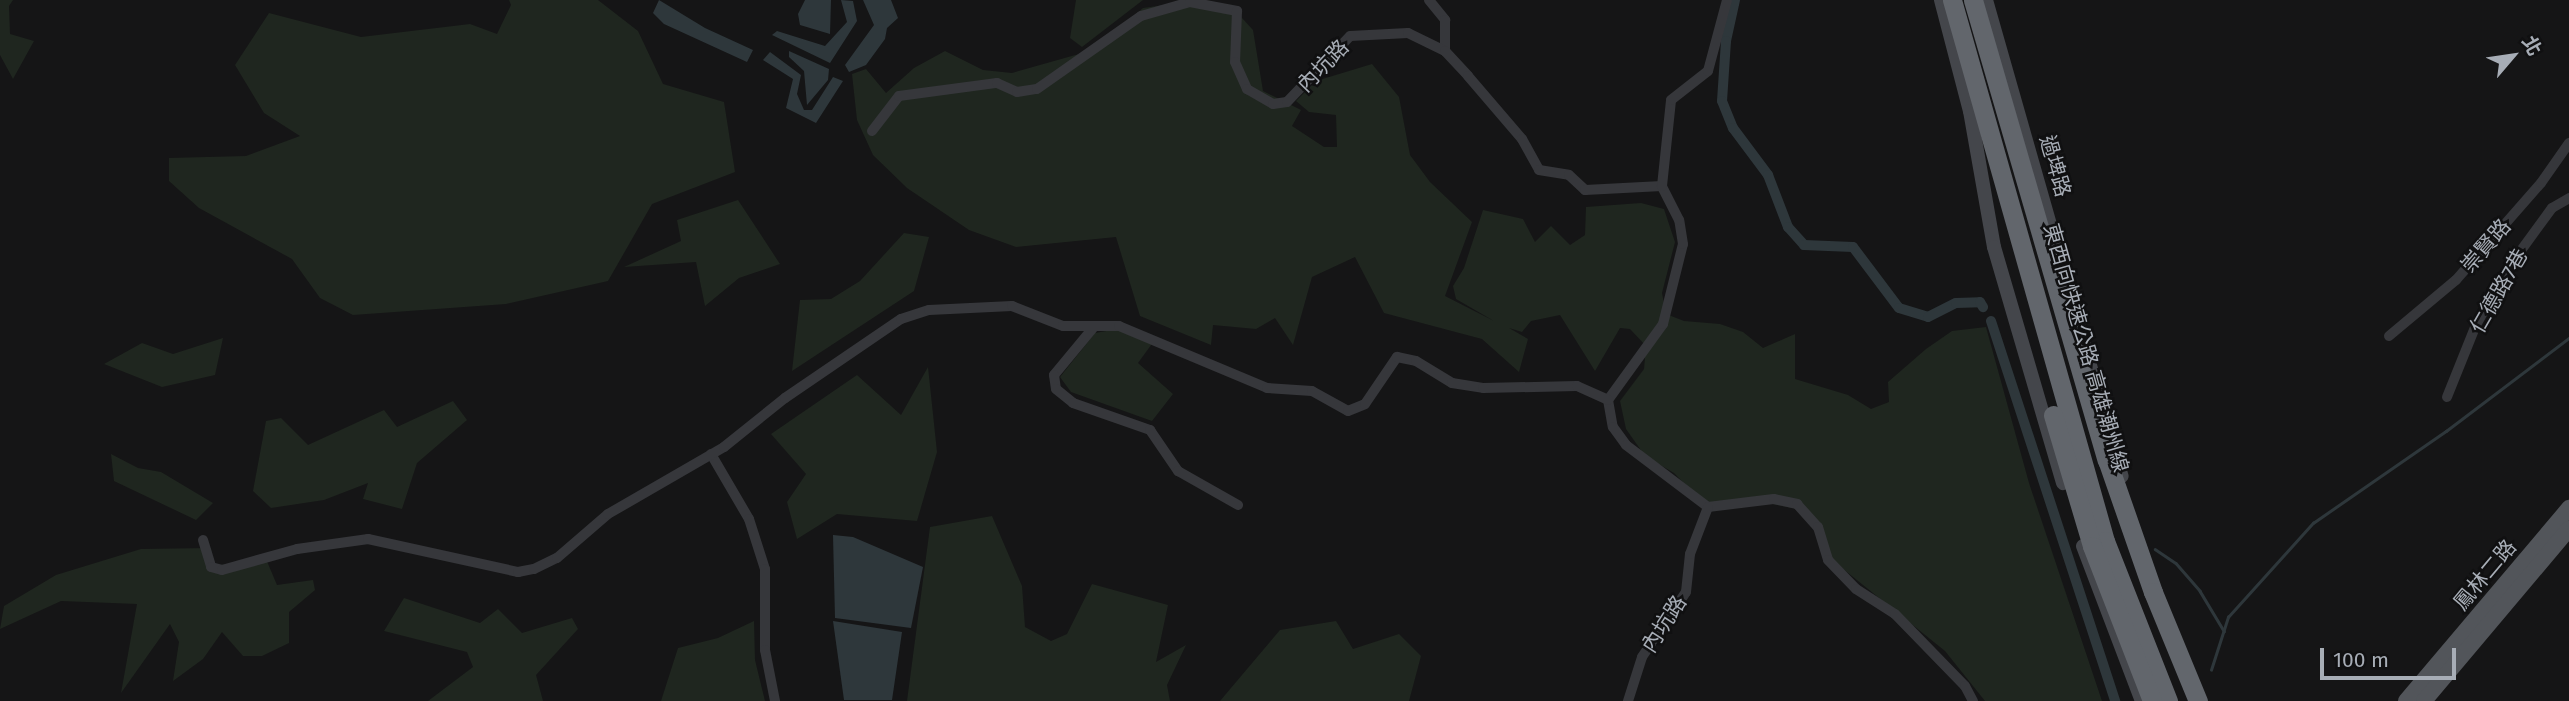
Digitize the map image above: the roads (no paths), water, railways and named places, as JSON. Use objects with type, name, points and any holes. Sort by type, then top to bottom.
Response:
[{"type":"highway","name":"東西向快速公路 高雄潮州線","points":[[1952,0],[2105,541],[2168,701]]},
{"type":"highway","name":"東西向快速公路 高雄潮州線","points":[[1966,0],[2095,464],[2118,536],[2183,701]]},
{"type":"highway","points":[[1973,0],[2107,460],[2153,592],[2201,701]]},
{"type":"highway","points":[[1983,107],[2030,335],[2092,546],[2152,701]]},
{"type":"main road","points":[[1941,0],[1970,111],[1994,247],[2020,339],[2084,550],[2142,701]]},
{"type":"main road","name":"過埤路","points":[[1986,0],[2116,457],[2158,588],[2201,701]]},
{"type":"main road","name":"鳳林二路","points":[[2406,701],[2569,508]]},
{"type":"main road","name":"鳳林二路","points":[[2424,701],[2569,528]]},
{"type":"street","points":[[1429,0],[1445,20],[1445,51]]},
{"type":"street","points":[[1727,0],[1708,71],[1671,100],[1662,186],[1679,220],[1683,244],[1663,324],[1608,400],[1613,427],[1626,444],[1708,507],[1774,499],[1797,504],[1818,527],[1828,560],[1856,589],[1895,614],[1965,686],[1973,701]]},
{"type":"street","name":"內坑路","points":[[872,131],[899,96],[997,83],[1017,92],[1037,89],[1141,16],[1190,2],[1237,11],[1235,62],[1247,89],[1273,104],[1287,102],[1350,36],[1408,33],[1445,51],[1522,139],[1539,170],[1569,175],[1585,190],[1662,186]]},
{"type":"street","name":"崇賢路","points":[[2389,336],[2456,280],[2541,183],[2569,143]]},
{"type":"street","name":"仁德路7巷","points":[[2447,397],[2476,326],[2506,271],[2552,208],[2569,198]]},
{"type":"street","points":[[203,540],[211,567],[222,570],[297,548],[368,539],[526,571],[557,558],[608,514],[711,454],[785,398],[909,315],[929,310],[1012,306],[1063,326],[1119,326],[1266,388],[1312,391],[1348,411],[1365,404],[1397,357],[1416,361],[1452,383],[1483,388],[1577,386],[1608,400]]},
{"type":"street","points":[[1093,328],[1054,375],[1056,389],[1073,403],[1150,430],[1178,471],[1238,505]]},
{"type":"street","points":[[711,454],[749,519],[765,569],[765,650],[775,701]]},
{"type":"street","name":"內坑路","points":[[1628,701],[1642,657],[1686,592],[1689,554],[1708,507]]},
{"type":"waterway","points":[[1735,0],[1726,41],[1722,101],[1733,128],[1768,175],[1788,227],[1804,245],[1853,247],[1899,308],[1928,317],[1956,303],[1980,302],[1983,307]]},
{"type":"waterway","points":[[1991,321],[2115,701]]},
{"type":"waterway","points":[[2211,670],[2228,617],[2313,523],[2446,431],[2569,338]]},
{"type":"waterway","points":[[2155,549],[2176,563],[2200,591],[2224,631]]}]
